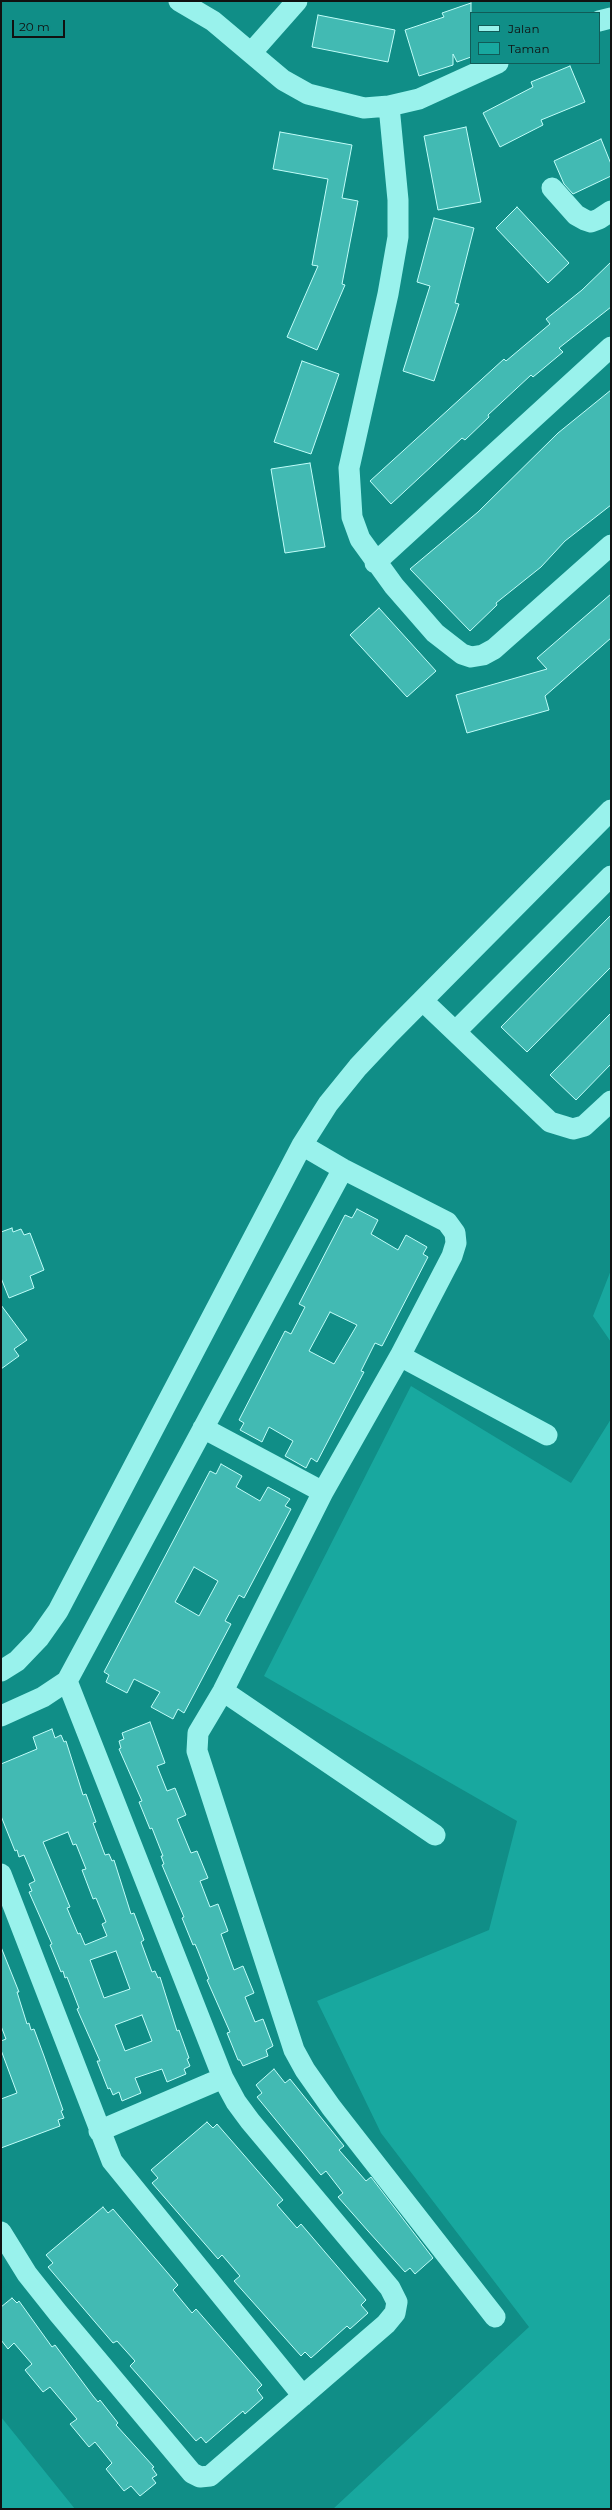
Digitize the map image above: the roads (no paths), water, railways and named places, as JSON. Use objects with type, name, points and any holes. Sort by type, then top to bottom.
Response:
[{"type":"street","points":[[179,1],[212,21],[283,80],[308,94],[364,108],[389,106],[419,99],[496,64]]},
{"type":"street","points":[[251,53],[297,1]]},
{"type":"street","points":[[600,21],[611,18]]},
{"type":"street","points":[[389,106],[398,200],[398,238],[388,294],[350,468],[352,517],[360,539],[375,563],[435,633],[462,654],[471,657],[482,655],[494,649],[611,545]]},
{"type":"street","points":[[552,188],[576,215],[585,220],[591,222],[599,219],[611,211]]},
{"type":"street","points":[[375,563],[611,347]]},
{"type":"street","points":[[1,1671],[17,1660],[39,1638],[58,1611],[302,1145],[328,1104],[358,1067],[611,810]]},
{"type":"street","points":[[456,1031],[611,876]]},
{"type":"street","points":[[423,1001],[550,1122],[573,1129],[584,1126],[611,1101]]},
{"type":"street","points":[[302,1145],[343,1169],[447,1222],[455,1233],[456,1242],[452,1256],[400,1356],[323,1492],[222,1691],[198,1733],[197,1751],[294,2050],[305,2070],[331,2107],[494,2317]]},
{"type":"street","points":[[1,1716],[43,1697],[67,1681],[202,1428],[343,1169]]},
{"type":"street","points":[[400,1356],[547,1435]]},
{"type":"street","points":[[202,1428],[323,1492]]},
{"type":"street","points":[[1,2232],[27,2274],[192,2473],[200,2476],[210,2476],[386,2324],[395,2313],[397,2302],[390,2288],[243,2111],[223,2078],[67,1681]]},
{"type":"street","points":[[222,1691],[435,1835]]},
{"type":"street","points":[[1,1874],[99,2131],[112,2161],[128,2183],[302,2396]]},
{"type":"street","points":[[99,2131],[223,2078]]}]
